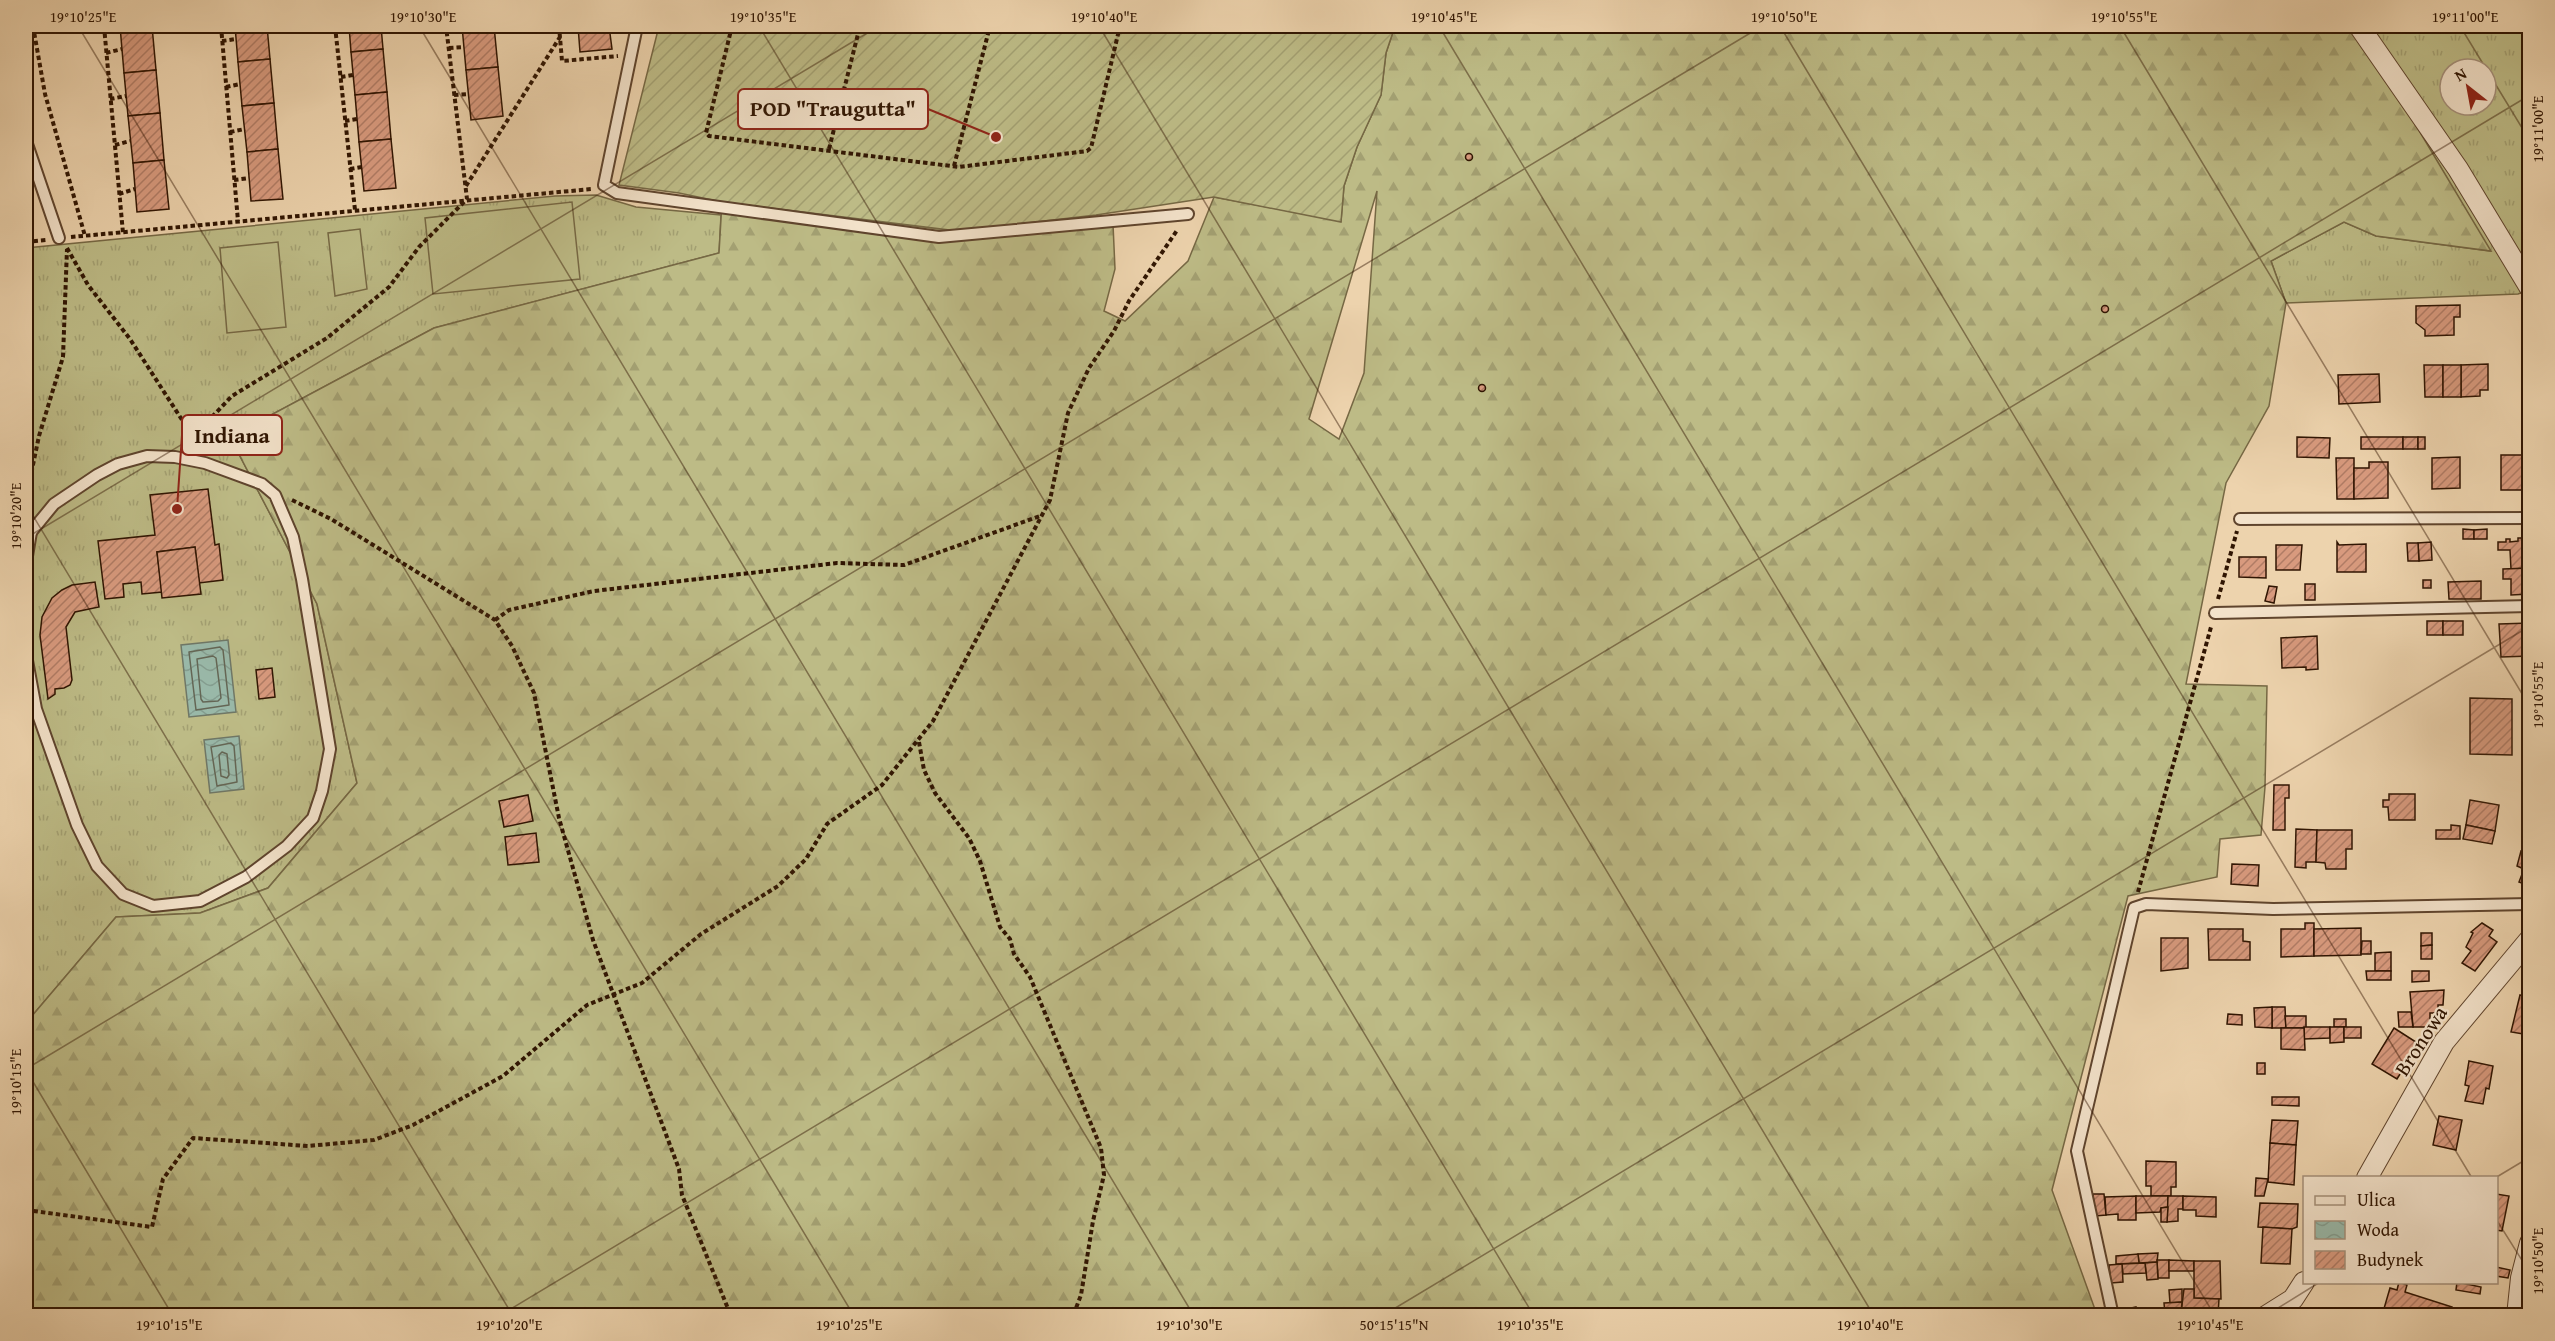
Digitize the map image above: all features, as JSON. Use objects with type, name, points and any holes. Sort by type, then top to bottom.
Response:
[{"type":"street","points":[[2359,26],[2458,169],[2529,288]]},
{"type":"street","name":"Bronowa","points":[[2368,1176],[2444,1042],[2529,939]]},
{"type":"street","points":[[2517,1316],[2521,1278],[2529,1243]]},
{"type":"street","points":[[2266,1316],[2293,1299],[2303,1284]]},
{"type":"lane","points":[[637,26],[604,185],[617,193],[939,237],[1188,214]]},
{"type":"lane","points":[[26,141],[59,238]]},
{"type":"lane","points":[[26,562],[28,532],[54,504],[97,475],[118,464],[147,456],[175,457],[205,463],[262,484],[275,495],[293,537],[300,569],[330,749],[322,791],[313,818],[287,846],[246,877],[200,901],[153,906],[123,894],[97,866],[77,825],[36,709],[26,655]]},
{"type":"lane","points":[[2240,519],[2529,518]]},
{"type":"lane","points":[[2215,613],[2529,606]]},
{"type":"lane","points":[[2113,1316],[2077,1151],[2134,908],[2146,904],[2273,909],[2529,904]]},
{"type":"path","points":[[33,26],[45,94],[86,236]]},
{"type":"path","points":[[104,26],[123,233]]},
{"type":"path","points":[[221,26],[238,221]]},
{"type":"path","points":[[446,26],[467,199]]},
{"type":"path","points":[[559,26],[562,61],[631,55]]},
{"type":"path","points":[[732,26],[706,133],[709,136],[954,166],[1087,151],[1091,148],[1120,26]]},
{"type":"path","points":[[829,149],[860,26]]},
{"type":"path","points":[[954,166],[990,26]]},
{"type":"path","points":[[349,27],[335,27],[355,210]]},
{"type":"path","points":[[466,188],[560,34],[578,28]]},
{"type":"path","points":[[222,41],[236,39]]},
{"type":"path","points":[[448,48],[464,47]]},
{"type":"path","points":[[106,53],[122,50]]},
{"type":"path","points":[[341,77],[353,75]]},
{"type":"path","points":[[226,87],[240,84]]},
{"type":"path","points":[[454,96],[469,94]]},
{"type":"path","points":[[110,99],[126,96]]},
{"type":"path","points":[[345,121],[357,119]]},
{"type":"path","points":[[230,132],[244,129]]},
{"type":"path","points":[[115,145],[130,141]]},
{"type":"path","points":[[350,169],[362,167]]},
{"type":"path","points":[[234,180],[249,178]]},
{"type":"path","points":[[28,532],[29,484],[39,436],[63,357],[66,238],[467,199],[590,190],[604,185]]},
{"type":"path","points":[[119,194],[135,189]]},
{"type":"path","points":[[175,457],[232,396],[327,338],[389,287],[419,247],[467,199]]},
{"type":"path","points":[[26,1210],[152,1227],[163,1179],[193,1138],[308,1146],[374,1140],[413,1125],[503,1076],[587,1005],[642,983],[701,934],[778,886],[806,859],[827,824],[882,785],[919,741],[933,720],[1050,500],[1068,413],[1089,368],[1114,332],[1129,301],[1188,214]]},
{"type":"path","points":[[26,242],[59,238]]},
{"type":"path","points":[[67,248],[88,285],[130,339],[193,437]]},
{"type":"path","points":[[275,495],[296,501],[331,519],[495,620],[512,646],[534,693],[559,818],[593,940],[679,1169],[682,1195],[731,1316]]},
{"type":"path","points":[[495,620],[509,610],[594,591],[837,563],[904,565],[1040,516]]},
{"type":"path","points":[[2134,908],[2240,519]]},
{"type":"path","points":[[919,741],[924,770],[935,793],[969,837],[980,861],[1000,927],[1010,939],[1014,954],[1030,977],[1101,1148],[1104,1174],[1093,1221],[1081,1295],[1073,1316]]},
{"type":"green space","points":[[659,26],[1395,26],[1386,53],[1381,95],[1357,147],[1344,186],[1341,222],[1214,197],[1096,215],[958,231],[722,202],[679,193],[619,185]]},
{"type":"green space","points":[[1395,26],[2351,26],[2399,97],[2491,251],[2376,236],[2344,222],[2271,261],[2286,303],[2269,406],[2226,483],[2186,684],[2267,686],[2265,787],[2261,835],[2220,839],[2217,877],[2128,896],[2052,1190],[2097,1315],[26,1316],[26,1023],[116,917],[200,913],[268,888],[357,783],[317,604],[230,437],[434,328],[719,253],[722,202],[958,231],[1096,215],[1113,224],[1115,269],[1104,311],[1125,321],[1188,261],[1214,197],[1341,221],[1344,186],[1357,147],[1381,95],[1386,53]],"holes":[[[1377,191],[1364,373],[1339,439],[1309,419]]]},
{"type":"green space","points":[[2372,26],[2529,26],[2529,290],[2518,294],[2286,303],[2271,261],[2344,222],[2376,236],[2490,251],[2399,97]]},
{"type":"green space","points":[[596,195],[636,207],[721,215],[719,253],[434,328],[230,437],[317,604],[357,783],[268,888],[200,913],[116,917],[26,1023],[26,248],[555,196]]},
{"type":"green space","points":[[572,202],[580,279],[433,294],[425,218]]},
{"type":"green space","points":[[360,229],[367,289],[335,296],[328,233]]},
{"type":"green space","points":[[278,242],[286,327],[227,333],[220,248]]},
{"type":"water","points":[[228,640],[236,712],[189,717],[181,645]]},
{"type":"water","points":[[239,736],[244,789],[210,793],[204,740]]},
{"type":"building","points":[[120,26],[152,26],[156,70],[124,73]]},
{"type":"building","points":[[235,26],[267,26],[270,59],[238,62]]},
{"type":"building","points":[[349,26],[381,26],[383,49],[351,52]]},
{"type":"building","points":[[462,26],[494,26],[498,67],[466,70]]},
{"type":"building","points":[[578,26],[609,26],[612,49],[580,52]]},
{"type":"building","points":[[383,49],[387,92],[355,95],[351,52]]},
{"type":"building","points":[[270,59],[274,103],[242,106],[238,62]]},
{"type":"building","points":[[498,67],[503,116],[471,120],[466,70]]},
{"type":"building","points":[[156,70],[160,113],[128,116],[124,73]]},
{"type":"building","points":[[387,92],[391,139],[359,142],[355,95]]},
{"type":"building","points":[[274,103],[278,149],[247,152],[242,106]]},
{"type":"building","points":[[160,113],[164,160],[133,163],[128,116]]},
{"type":"building","points":[[391,139],[396,188],[364,191],[359,142]]},
{"type":"building","points":[[278,149],[283,199],[251,201],[247,152]]},
{"type":"building","points":[[1469,154],[1472,157],[1469,160],[1466,157]]},
{"type":"building","points":[[164,160],[169,209],[137,212],[133,163]]},
{"type":"building","points":[[2460,305],[2460,317],[2454,317],[2454,335],[2425,336],[2425,330],[2416,323],[2416,306]]},
{"type":"building","points":[[2105,306],[2108,309],[2105,312],[2102,309]]},
{"type":"building","points":[[2488,364],[2488,390],[2480,390],[2480,396],[2461,397],[2461,365]]},
{"type":"building","points":[[2424,365],[2443,365],[2443,397],[2425,397]]},
{"type":"building","points":[[2443,365],[2461,365],[2461,397],[2443,397]]},
{"type":"building","points":[[2379,374],[2380,402],[2339,404],[2338,375]]},
{"type":"building","points":[[1482,385],[1485,388],[1482,391],[1479,388]]},
{"type":"building","points":[[2297,437],[2330,438],[2329,458],[2297,457]]},
{"type":"building","points":[[2361,437],[2403,437],[2403,449],[2361,449]]},
{"type":"building","points":[[2403,437],[2418,437],[2418,449],[2403,449]]},
{"type":"building","points":[[2418,437],[2425,437],[2425,449],[2418,449]]},
{"type":"building","points":[[2501,455],[2527,455],[2528,490],[2501,490]]},
{"type":"building","points":[[2460,457],[2460,488],[2432,489],[2432,458]]},
{"type":"building","points":[[2336,458],[2354,458],[2354,499],[2337,499]]},
{"type":"building","points":[[2369,462],[2388,462],[2388,498],[2354,499],[2354,468],[2369,468]]},
{"type":"building","points":[[208,489],[215,545],[219,544],[223,580],[199,583],[195,547],[157,552],[162,592],[142,594],[141,582],[123,584],[124,597],[105,599],[98,541],[155,535],[150,495]]},
{"type":"building","points":[[2463,529],[2474,530],[2474,539],[2463,539]]},
{"type":"building","points":[[2487,529],[2487,539],[2474,539],[2474,530]]},
{"type":"building","points":[[2518,538],[2526,538],[2526,541],[2530,541],[2530,568],[2511,569],[2510,550],[2498,550],[2498,542],[2506,542],[2506,539],[2510,539],[2510,542],[2518,541]]},
{"type":"building","points":[[2337,542],[2339,545],[2366,544],[2366,572],[2337,572]]},
{"type":"building","points":[[2431,542],[2432,560],[2419,561],[2418,543]]},
{"type":"building","points":[[2407,543],[2418,543],[2419,561],[2408,561]]},
{"type":"building","points":[[2276,545],[2302,545],[2300,570],[2276,570]]},
{"type":"building","points":[[195,547],[201,594],[162,598],[157,552]]},
{"type":"building","points":[[2239,557],[2266,557],[2266,578],[2239,577]]},
{"type":"building","points":[[2530,568],[2530,594],[2511,595],[2511,579],[2503,579],[2503,569]]},
{"type":"building","points":[[2423,580],[2431,580],[2431,588],[2423,588]]},
{"type":"building","points":[[2481,581],[2481,599],[2449,599],[2448,582]]},
{"type":"building","points":[[95,582],[99,607],[75,612],[66,627],[72,680],[70,685],[55,689],[55,694],[48,699],[40,635],[42,617],[52,598],[62,590],[72,585]]},
{"type":"building","points":[[2305,584],[2315,584],[2315,600],[2305,600]]},
{"type":"building","points":[[2269,586],[2277,587],[2274,603],[2265,601]]},
{"type":"building","points":[[2427,621],[2443,621],[2443,635],[2427,635]]},
{"type":"building","points":[[2443,621],[2463,621],[2463,635],[2443,635]]},
{"type":"building","points":[[2530,623],[2530,656],[2501,657],[2499,624]]},
{"type":"building","points":[[2317,636],[2318,669],[2282,668],[2281,638]]},
{"type":"building","points":[[272,668],[275,697],[259,699],[256,670]]},
{"type":"building","points":[[2470,698],[2512,699],[2512,755],[2470,754]]},
{"type":"building","points":[[2274,785],[2289,785],[2289,798],[2285,798],[2285,830],[2273,830]]},
{"type":"building","points":[[2389,794],[2415,794],[2415,820],[2389,820],[2388,807],[2383,807],[2383,800],[2389,800]]},
{"type":"building","points":[[528,795],[533,821],[504,827],[499,801]]},
{"type":"building","points":[[2470,800],[2499,805],[2495,831],[2466,825]]},
{"type":"building","points":[[2451,825],[2460,826],[2460,839],[2436,839],[2436,830],[2451,830]]},
{"type":"building","points":[[2466,825],[2495,831],[2492,844],[2463,839]]},
{"type":"building","points":[[2296,829],[2317,830],[2316,862],[2306,862],[2306,868],[2295,867]]},
{"type":"building","points":[[2317,830],[2352,830],[2352,849],[2346,849],[2346,869],[2326,869],[2325,863],[2316,862]]},
{"type":"building","points":[[536,833],[539,862],[508,865],[505,837]]},
{"type":"building","points":[[2521,851],[2530,854],[2530,886],[2519,882],[2524,869],[2517,866]]},
{"type":"building","points":[[2232,864],[2259,865],[2258,886],[2231,884]]},
{"type":"building","points":[[2305,923],[2314,923],[2314,956],[2281,957],[2281,929],[2305,929]]},
{"type":"building","points":[[2482,923],[2493,930],[2489,936],[2497,942],[2475,971],[2462,963],[2471,951],[2466,947],[2473,933],[2471,932]]},
{"type":"building","points":[[2361,928],[2361,955],[2314,956],[2314,929]]},
{"type":"building","points":[[2208,929],[2243,929],[2243,941],[2250,942],[2250,960],[2209,960]]},
{"type":"building","points":[[2421,933],[2432,933],[2432,945],[2421,946]]},
{"type":"building","points":[[2161,938],[2188,938],[2188,968],[2161,971]]},
{"type":"building","points":[[2362,941],[2371,941],[2371,954],[2361,954]]},
{"type":"building","points":[[2432,945],[2432,959],[2421,959],[2421,946]]},
{"type":"building","points":[[2391,952],[2391,971],[2375,971],[2375,953]]},
{"type":"building","points":[[2366,971],[2391,971],[2391,980],[2367,980]]},
{"type":"building","points":[[2412,971],[2429,971],[2429,981],[2412,982]]},
{"type":"building","points":[[2444,990],[2443,1005],[2438,1005],[2438,1013],[2430,1013],[2430,1027],[2413,1027],[2410,992]]},
{"type":"building","points":[[2520,995],[2530,997],[2530,1035],[2511,1032]]},
{"type":"building","points":[[2272,1007],[2285,1007],[2286,1028],[2272,1028]]},
{"type":"building","points":[[2272,1007],[2272,1028],[2255,1027],[2254,1008]]},
{"type":"building","points":[[2398,1012],[2411,1012],[2413,1027],[2399,1027]]},
{"type":"building","points":[[2228,1014],[2242,1015],[2242,1025],[2227,1024]]},
{"type":"building","points":[[2285,1016],[2306,1016],[2306,1028],[2286,1028]]},
{"type":"building","points":[[2334,1019],[2346,1019],[2346,1027],[2334,1027]]},
{"type":"building","points":[[2304,1027],[2330,1027],[2330,1038],[2304,1039]]},
{"type":"building","points":[[2330,1027],[2344,1027],[2344,1042],[2330,1043]]},
{"type":"building","points":[[2344,1027],[2361,1027],[2361,1038],[2344,1038]]},
{"type":"building","points":[[2281,1028],[2304,1028],[2305,1050],[2281,1049]]},
{"type":"building","points":[[2394,1028],[2419,1044],[2397,1079],[2372,1064]]},
{"type":"building","points":[[2469,1061],[2493,1066],[2489,1089],[2486,1088],[2483,1104],[2465,1101],[2469,1086],[2465,1085]]},
{"type":"building","points":[[2257,1063],[2265,1063],[2265,1074],[2257,1074]]},
{"type":"building","points":[[2272,1097],[2299,1097],[2299,1106],[2272,1105]]},
{"type":"building","points":[[2439,1116],[2462,1120],[2456,1150],[2433,1145]]},
{"type":"building","points":[[2272,1120],[2298,1121],[2296,1145],[2270,1143]]},
{"type":"building","points":[[2270,1143],[2296,1145],[2294,1185],[2268,1182]]},
{"type":"building","points":[[2146,1161],[2176,1162],[2176,1187],[2171,1187],[2171,1196],[2151,1196],[2151,1186],[2146,1186]]},
{"type":"building","points":[[2256,1178],[2268,1179],[2264,1196],[2255,1196]]},
{"type":"building","points":[[2093,1194],[2104,1194],[2106,1215],[2095,1216]]},
{"type":"building","points":[[2498,1194],[2509,1196],[2502,1231],[2498,1230]]},
{"type":"building","points":[[2136,1196],[2136,1220],[2118,1220],[2118,1214],[2106,1215],[2105,1197]]},
{"type":"building","points":[[2136,1196],[2168,1196],[2168,1207],[2161,1208],[2160,1212],[2136,1213]]},
{"type":"building","points":[[2168,1196],[2183,1196],[2183,1209],[2178,1209],[2178,1221],[2167,1222]]},
{"type":"building","points":[[2183,1196],[2216,1197],[2216,1217],[2196,1216],[2196,1210],[2183,1210]]},
{"type":"building","points":[[2260,1203],[2298,1204],[2297,1227],[2292,1229],[2258,1227]]},
{"type":"building","points":[[2168,1207],[2167,1222],[2161,1222],[2161,1208]]},
{"type":"building","points":[[2263,1227],[2292,1229],[2290,1264],[2261,1263]]},
{"type":"building","points":[[2158,1253],[2157,1262],[2139,1263],[2138,1254]]},
{"type":"building","points":[[2138,1254],[2139,1263],[2116,1264],[2116,1256]]},
{"type":"building","points":[[2157,1260],[2169,1260],[2169,1278],[2158,1278]]},
{"type":"building","points":[[2169,1260],[2194,1261],[2194,1271],[2169,1271]]},
{"type":"building","points":[[2194,1261],[2220,1261],[2221,1299],[2194,1298]]},
{"type":"building","points":[[2157,1262],[2158,1279],[2147,1280],[2145,1263]]},
{"type":"building","points":[[2145,1263],[2146,1273],[2123,1274],[2122,1264]]},
{"type":"building","points":[[2122,1264],[2123,1282],[2111,1283],[2109,1265]]},
{"type":"building","points":[[2498,1267],[2510,1270],[2508,1278],[2498,1276]]},
{"type":"building","points":[[2398,1284],[2404,1284],[2407,1285],[2405,1292],[2452,1307],[2449,1316],[2393,1316],[2383,1312],[2390,1288],[2397,1290]]},
{"type":"building","points":[[2457,1284],[2481,1287],[2480,1294],[2456,1290]]},
{"type":"building","points":[[2182,1289],[2182,1302],[2170,1303],[2169,1290]]},
{"type":"building","points":[[2184,1289],[2194,1289],[2194,1298],[2219,1299],[2218,1315],[2181,1313]]},
{"type":"building","points":[[2182,1302],[2181,1313],[2165,1314],[2164,1303]]},
{"type":"building","points":[[2136,1307],[2138,1316],[2123,1316],[2122,1310]]},
{"type":"building","points":[[2165,1312],[2169,1316],[2152,1316],[2152,1313]]},
{"type":"place","name":"POD \"Traugutta\"","points":[[996,137]]},
{"type":"place","name":"Indiana","points":[[177,509]]}]
